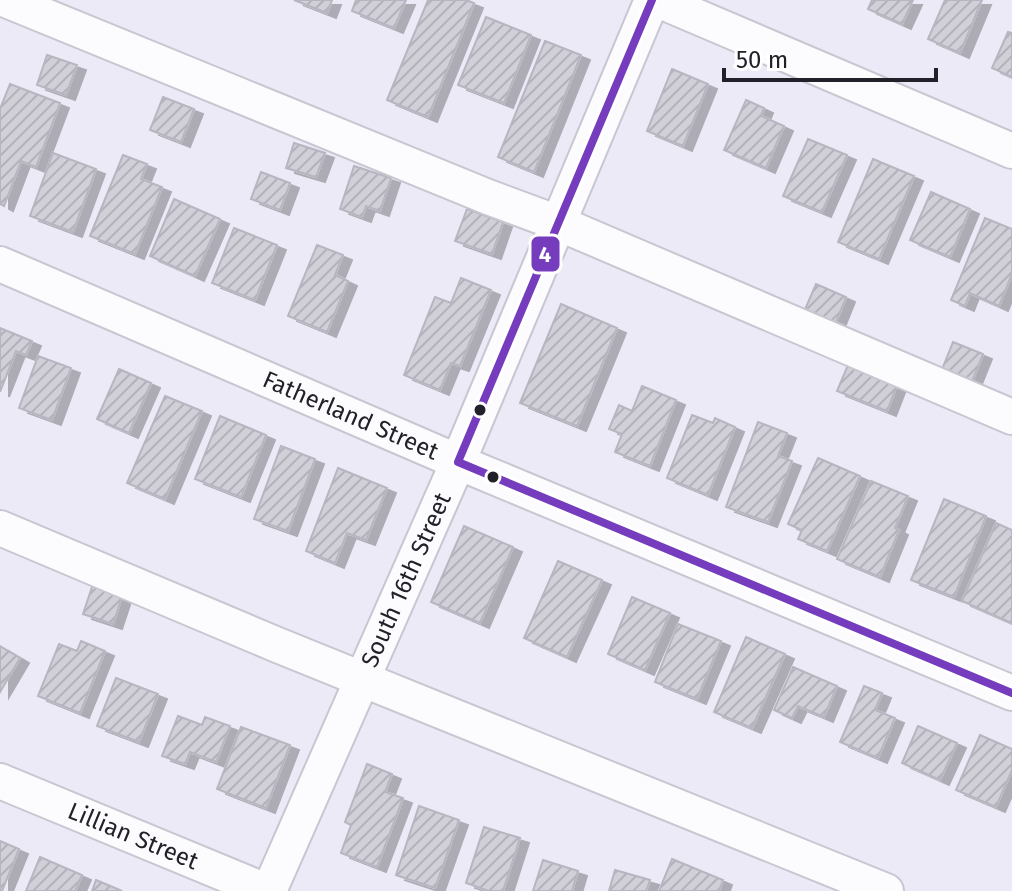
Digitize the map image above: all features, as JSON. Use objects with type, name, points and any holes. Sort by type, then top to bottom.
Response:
[{"type":"street","points":[[6,0],[474,192],[558,223],[1012,417]]},
{"type":"street","points":[[655,0],[1012,151]]},
{"type":"street","name":"South 16th Street","points":[[267,891],[458,462],[655,0]]},
{"type":"street","name":"Fatherland Street","points":[[0,264],[458,462],[1012,693]]},
{"type":"street","points":[[0,528],[362,679],[886,891]]},
{"type":"street","name":"Lillian Street","points":[[0,781],[267,891]]},
{"type":"building","points":[[294,0],[332,0],[327,13]]},
{"type":"building","points":[[356,0],[406,0],[394,28],[352,11]]},
{"type":"building","points":[[428,0],[466,0],[474,3],[428,117],[387,100]]},
{"type":"building","points":[[872,0],[913,0],[902,24],[868,9]]},
{"type":"building","points":[[945,0],[982,0],[960,53],[928,39]]},
{"type":"building","points":[[486,17],[531,35],[504,103],[458,85]]},
{"type":"building","points":[[1008,32],[1012,33],[1012,77],[992,68]]},
{"type":"building","points":[[545,41],[581,55],[534,172],[498,157]]},
{"type":"building","points":[[47,55],[77,65],[66,95],[37,85]]},
{"type":"building","points":[[672,69],[708,84],[683,146],[647,131]]},
{"type":"building","points":[[10,84],[60,103],[36,167],[21,161],[4,206],[0,204],[0,109]]},
{"type":"building","points":[[163,97],[194,109],[181,142],[150,130]]},
{"type":"building","points":[[746,100],[764,108],[761,116],[784,126],[766,168],[724,150]]},
{"type":"building","points":[[808,139],[847,155],[822,212],[783,196]]},
{"type":"building","points":[[294,143],[325,153],[316,177],[286,168]]},
{"type":"building","points":[[53,153],[96,169],[73,232],[30,216]]},
{"type":"building","points":[[123,155],[147,164],[141,179],[162,187],[135,254],[90,236]]},
{"type":"building","points":[[873,159],[914,176],[879,259],[838,242]]},
{"type":"building","points":[[354,166],[391,178],[380,211],[366,206],[362,217],[340,209]]},
{"type":"building","points":[[261,172],[290,183],[280,210],[251,199]]},
{"type":"building","points":[[931,192],[970,209],[950,257],[910,240]]},
{"type":"building","points":[[174,199],[220,219],[195,276],[150,256]]},
{"type":"building","points":[[467,209],[503,222],[492,254],[455,241]]},
{"type":"building","points":[[985,218],[1012,229],[1012,274],[999,306],[970,293],[965,306],[951,300]]},
{"type":"building","points":[[234,228],[277,245],[255,300],[212,283]]},
{"type":"building","points":[[317,245],[343,255],[335,275],[348,281],[327,332],[288,316]]},
{"type":"building","points":[[461,278],[491,290],[460,366],[451,363],[440,390],[404,375],[435,297],[451,303]]},
{"type":"building","points":[[816,284],[846,297],[834,327],[803,314]]},
{"type":"building","points":[[561,304],[617,328],[577,426],[520,403]]},
{"type":"building","points":[[0,328],[32,341],[26,355],[16,351],[0,392]]},
{"type":"building","points":[[953,342],[983,354],[971,384],[941,372]]},
{"type":"building","points":[[38,356],[71,368],[52,420],[19,408]]},
{"type":"building","points":[[848,365],[897,385],[887,411],[837,391]]},
{"type":"building","points":[[119,369],[151,383],[129,433],[97,419]]},
{"type":"building","points":[[642,386],[676,400],[650,466],[615,452],[622,434],[609,429],[619,405],[632,411]]},
{"type":"building","points":[[165,396],[202,411],[165,499],[127,483]]},
{"type":"building","points":[[692,415],[713,423],[715,418],[735,427],[708,495],[667,478]]},
{"type":"building","points":[[220,416],[266,435],[241,497],[195,479]]},
{"type":"building","points":[[758,422],[787,433],[778,456],[792,461],[768,522],[726,507]]},
{"type":"building","points":[[281,446],[315,459],[288,531],[254,519]]},
{"type":"building","points":[[818,458],[860,476],[827,551],[798,539],[802,530],[788,524]]},
{"type":"building","points":[[338,468],[387,488],[366,540],[347,533],[335,563],[306,551]]},
{"type":"building","points":[[871,481],[908,496],[895,528],[899,530],[880,577],[837,559]]},
{"type":"building","points":[[944,499],[986,516],[954,597],[911,580]]},
{"type":"building","points":[[996,523],[1012,530],[1012,623],[962,601]]},
{"type":"building","points":[[464,526],[513,547],[480,623],[431,602]]},
{"type":"building","points":[[558,561],[602,580],[567,657],[524,638]]},
{"type":"building","points":[[93,584],[123,594],[113,624],[83,614]]},
{"type":"building","points":[[632,597],[670,613],[645,670],[608,654]]},
{"type":"building","points":[[678,624],[721,641],[697,699],[655,682]]},
{"type":"building","points":[[746,637],[785,654],[752,728],[714,712]]},
{"type":"building","points":[[81,641],[105,651],[80,713],[38,696],[59,644],[77,651]]},
{"type":"building","points":[[0,646],[20,658],[0,692]]},
{"type":"building","points":[[793,667],[837,686],[824,717],[798,706],[792,718],[774,710]]},
{"type":"building","points":[[116,678],[158,694],[139,742],[97,726]]},
{"type":"building","points":[[864,686],[882,693],[875,710],[895,718],[878,758],[840,742]]},
{"type":"building","points":[[178,716],[202,725],[205,717],[230,726],[216,762],[190,752],[185,764],[162,756]]},
{"type":"building","points":[[918,726],[957,743],[940,780],[902,763]]},
{"type":"building","points":[[241,727],[290,745],[266,808],[217,789]]},
{"type":"building","points":[[980,735],[1012,749],[1012,770],[996,807],[956,790]]},
{"type":"building","points":[[367,764],[392,774],[385,792],[403,798],[377,867],[341,853],[351,825],[345,822]]},
{"type":"building","points":[[419,806],[459,820],[435,888],[396,875]]},
{"type":"building","points":[[484,827],[520,838],[503,891],[489,891],[466,883]]},
{"type":"building","points":[[0,841],[19,849],[2,891],[0,891]]},
{"type":"building","points":[[40,857],[82,875],[75,891],[26,891]]},
{"type":"building","points":[[672,859],[723,880],[719,891],[659,891]]},
{"type":"building","points":[[543,860],[578,871],[572,891],[533,891]]},
{"type":"building","points":[[615,870],[650,880],[646,891],[609,891]]},
{"type":"building","points":[[96,880],[122,891],[92,891]]},
{"type":"transit line","name":"4","points":[[652,0],[458,462],[1012,693]]}]
